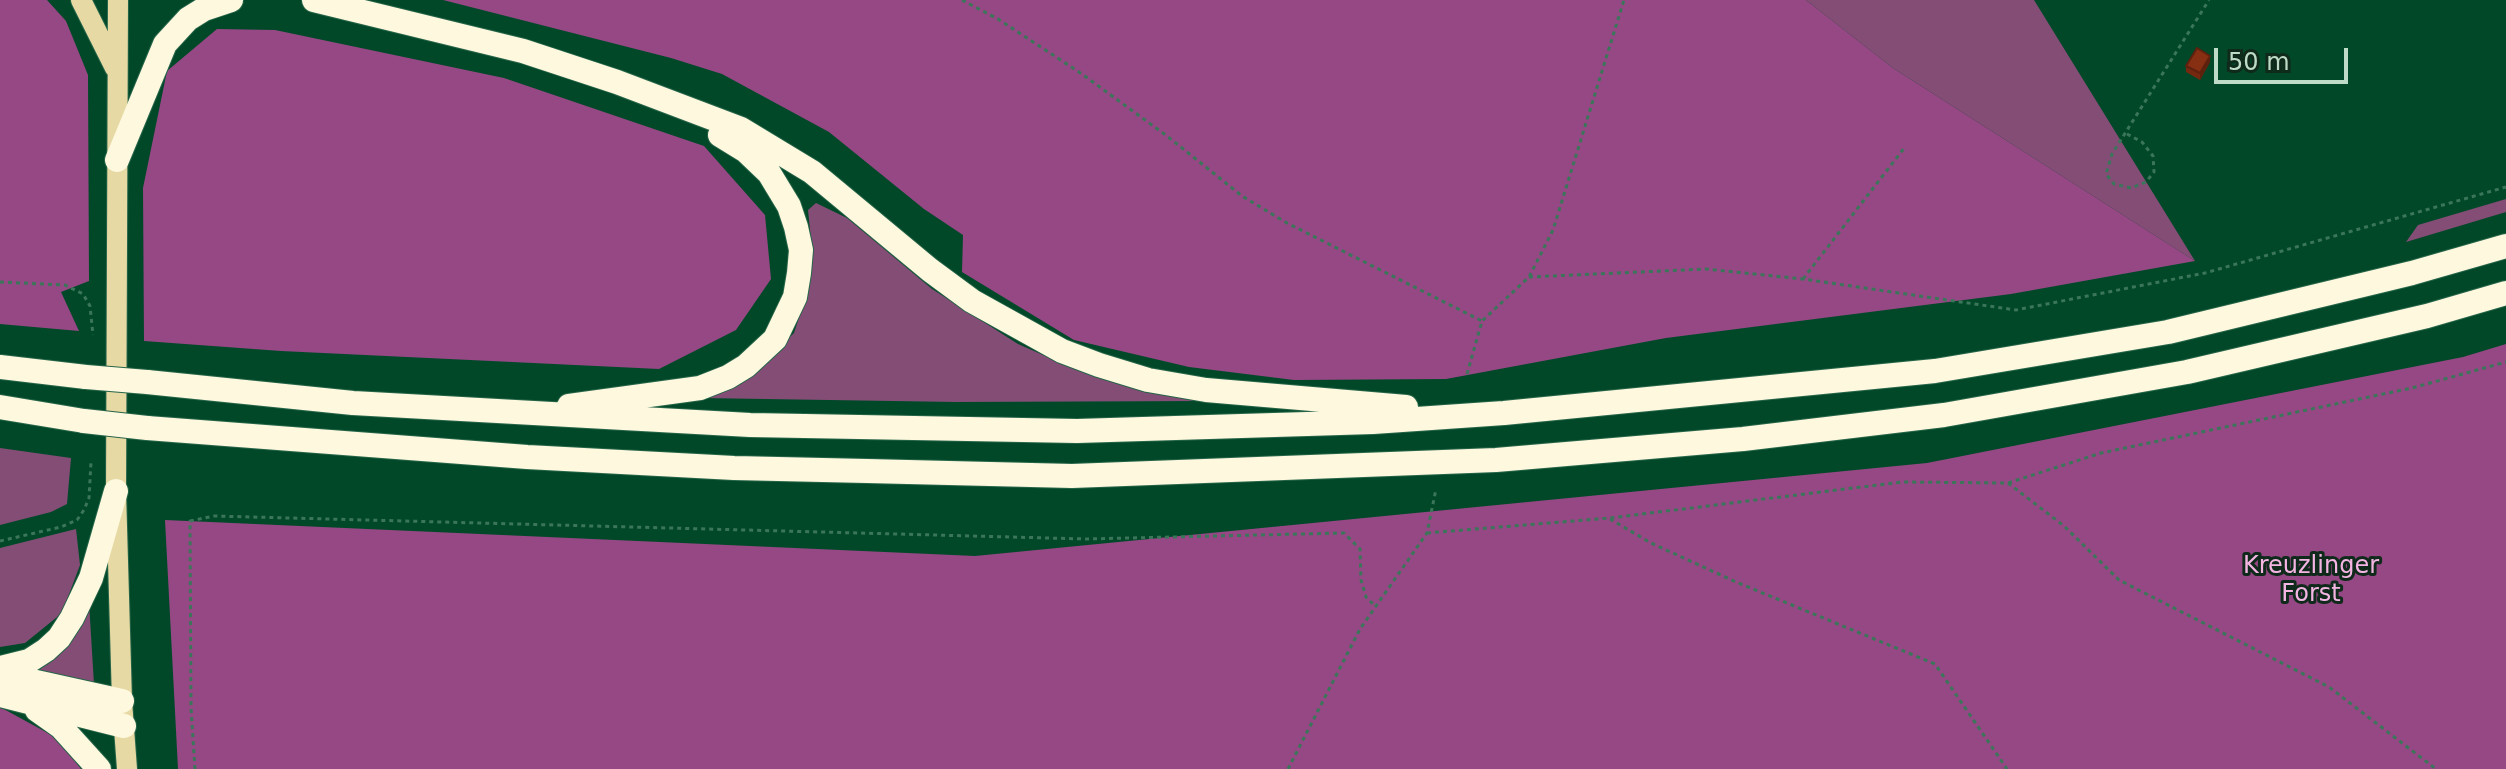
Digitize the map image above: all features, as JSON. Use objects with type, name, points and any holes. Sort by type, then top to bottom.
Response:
[{"type":"highway","points":[[117,160],[165,44],[188,19],[204,9],[231,0]]},
{"type":"highway","points":[[314,0],[523,51],[741,129],[832,187],[930,270],[972,301],[1062,351],[1099,365],[1148,380],[1206,390],[1317,401],[1504,413]]},
{"type":"highway","points":[[521,414],[700,388],[746,366],[775,339],[786,318],[795,297],[801,250],[789,206],[780,189],[769,173],[746,151],[660,99]]},
{"type":"highway","points":[[0,367],[353,403],[750,425],[1077,431],[1373,422],[1504,413],[1935,371],[2168,332],[2412,273],[2506,246]]},
{"type":"highway","points":[[0,407],[147,428],[543,458],[734,468],[1072,476],[1496,460],[1743,439],[1944,415],[2187,372],[2427,316],[2506,293]]},
{"type":"highway","points":[[0,420],[84,421]]},
{"type":"highway","points":[[0,668],[29,661],[59,638],[91,578],[116,491]]},
{"type":"highway","points":[[3,689],[122,701]]},
{"type":"highway","points":[[3,689],[124,726]]},
{"type":"highway","points":[[3,689],[61,727],[99,769]]},
{"type":"main road","points":[[81,0],[99,31],[118,75]]},
{"type":"main road","points":[[118,0],[116,491],[127,769]]},
{"type":"path","points":[[962,0],[998,19],[1082,74],[1242,196],[1314,237],[1482,321]]},
{"type":"path","points":[[1467,374],[1482,321],[1529,277],[1553,230],[1624,0]]},
{"type":"path","points":[[2127,134],[2142,142],[2153,156],[2154,172],[2146,182],[2131,188],[2114,184],[2106,174],[2112,154],[2209,0]]},
{"type":"path","points":[[1803,279],[1905,147]]},
{"type":"path","points":[[1529,277],[1706,269],[1803,279],[2016,310],[2205,273],[2506,187]]},
{"type":"path","points":[[0,282],[65,285],[83,294],[90,306],[93,335]]},
{"type":"path","points":[[1427,533],[1610,518],[1902,482],[2008,483],[2101,453],[2412,388],[2506,362]]},
{"type":"path","points":[[0,541],[77,520],[89,498],[91,462]]},
{"type":"path","points":[[2008,483],[2064,526],[2119,580],[2329,687],[2436,769]]},
{"type":"path","points":[[1288,769],[1375,606],[1427,533],[1436,489]]},
{"type":"path","points":[[195,769],[191,708],[190,521],[214,516],[1086,539],[1344,533],[1360,549],[1361,580],[1366,597],[1375,606]]},
{"type":"path","points":[[1610,518],[1651,543],[1736,582],[1935,664],[2007,769]]},
{"type":"shaded area","points":[[1806,0],[2034,0],[2195,261],[1893,68]]},
{"type":"shaded area","points":[[2506,199],[2506,212],[2406,242],[2418,225]]},
{"type":"shaded area","points":[[816,203],[847,218],[932,289],[1018,344],[1075,369],[1207,401],[956,402],[702,398],[741,384],[794,333],[807,293],[812,250],[808,210]]},
{"type":"shaded area","points":[[0,448],[71,458],[67,504],[51,512],[0,525]]},
{"type":"shaded area","points":[[76,529],[80,565],[62,613],[25,643],[0,647],[0,548]]},
{"type":"shaded area","points":[[88,586],[94,684],[32,669]]},
{"type":"green space","points":[[0,0],[47,0],[66,21],[88,75],[89,281],[61,292],[79,331],[0,324]]},
{"type":"green space","points":[[443,0],[1806,0],[1893,68],[2195,261],[2011,294],[1666,338],[1446,379],[1294,380],[1189,367],[1074,340],[962,272],[963,235],[924,209],[829,132],[722,74]]},
{"type":"green space","points":[[217,29],[275,30],[504,78],[704,146],[765,215],[771,279],[736,330],[659,369],[281,351],[144,341],[143,188],[167,71]]},
{"type":"green space","name":"Kreuzlinger Forst","points":[[2506,344],[2506,769],[178,769],[165,520],[975,556],[1927,463],[2463,357]]},
{"type":"green space","points":[[0,707],[57,738],[81,769],[0,769]]},
{"type":"building","points":[[2197,48],[2210,56],[2200,73],[2186,66]]}]
